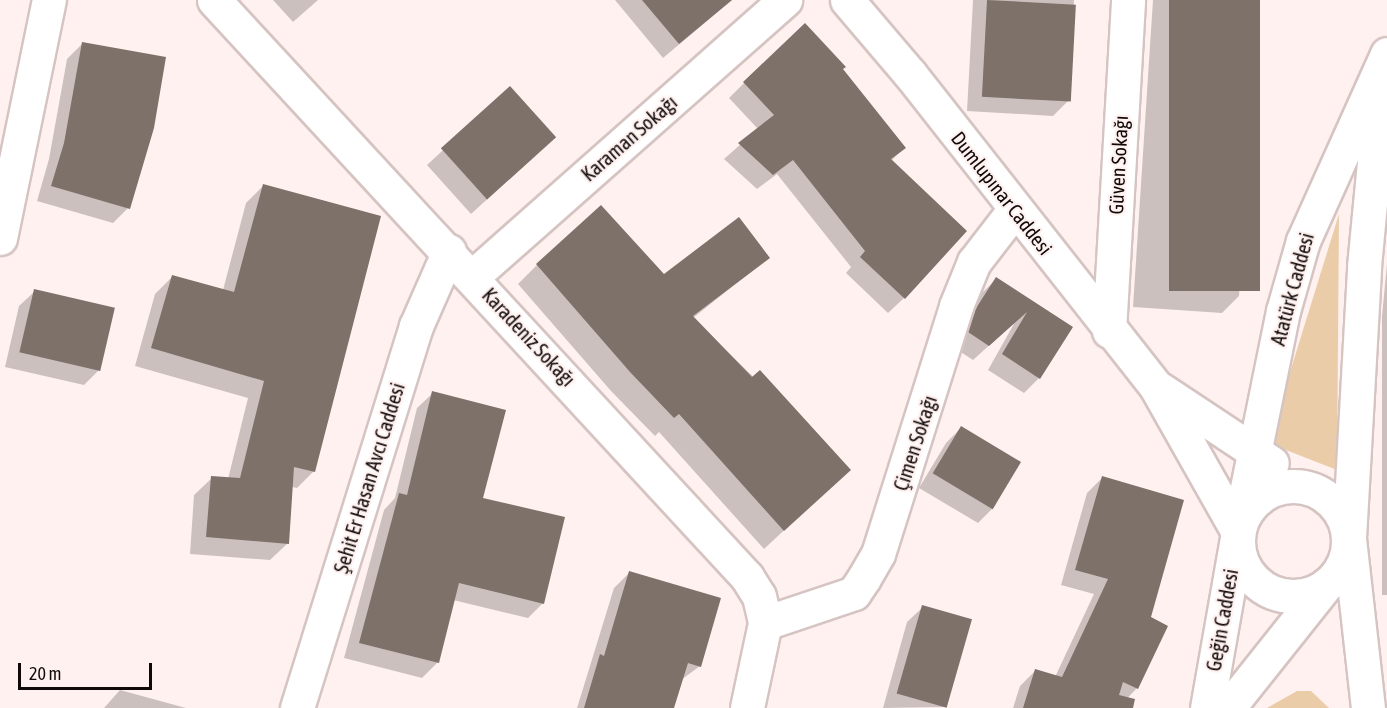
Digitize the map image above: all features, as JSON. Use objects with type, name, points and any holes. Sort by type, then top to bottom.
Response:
[{"type":"street","points":[[0,238],[49,0]]},
{"type":"street","name":"Karadeniz Sokağı","points":[[214,0],[719,543],[759,596],[765,623],[747,708]]},
{"type":"street","name":"Karaman Sokağı","points":[[472,276],[785,0]]},
{"type":"street","name":"Dumlupınar Caddesi","points":[[847,0],[1155,387],[1238,532]]},
{"type":"street","name":"Güven Sokağı","points":[[1109,331],[1128,0]]},
{"type":"street","name":"Atatürk Caddesi","points":[[1306,487],[1323,494],[1336,506],[1349,538],[1339,573],[1325,586],[1308,594],[1290,596],[1271,592],[1244,567],[1238,532],[1283,311],[1303,241],[1386,56]]},
{"type":"street","name":"Atatürk Caddesi","points":[[1368,708],[1349,538],[1366,232],[1386,56]]},
{"type":"street","name":"Çimen Sokağı","points":[[765,623],[854,593],[864,579],[882,543],[956,306],[974,262],[1015,209]]},
{"type":"street","name":"Şehit Er Hasan Avcı Caddesi","points":[[297,708],[416,326],[449,251]]},
{"type":"street","name":"Dumlupınar Caddesi","points":[[1155,387],[1306,487]]},
{"type":"street","points":[[1238,532],[1257,499],[1272,489],[1306,487]]},
{"type":"street","name":"Geğin Caddesi","points":[[1207,708],[1238,532]]},
{"type":"street","points":[[1228,708],[1325,586]]},
{"type":"shaded area","points":[[1339,214],[1337,470],[1268,443]]},
{"type":"shaded area","points":[[1297,691],[1311,691],[1329,708],[1267,708]]},
{"type":"building","points":[[642,0],[732,0],[679,44]]},
{"type":"building","points":[[987,0],[1076,5],[1071,102],[982,97]]},
{"type":"building","points":[[1169,0],[1260,0],[1260,291],[1169,291]]},
{"type":"building","points":[[805,23],[846,67],[843,69],[906,148],[891,159],[967,231],[905,299],[860,257],[865,251],[793,160],[773,175],[738,143],[774,115],[743,82]]},
{"type":"building","points":[[82,42],[166,57],[154,128],[130,209],[51,186],[64,143]]},
{"type":"building","points":[[510,86],[556,137],[487,200],[441,148]]},
{"type":"building","points":[[263,184],[381,216],[315,472],[294,467],[289,544],[206,537],[211,476],[240,478],[264,381],[151,348],[172,275],[234,292]]},
{"type":"building","points":[[601,205],[664,274],[739,217],[770,258],[693,316],[752,377],[760,370],[851,470],[784,531],[679,414],[674,418],[630,372],[536,264]]},
{"type":"building","points":[[996,277],[1073,327],[1040,379],[1002,354],[1027,312],[989,346],[968,332],[973,313]]},
{"type":"building","points":[[34,289],[115,308],[100,371],[19,352]]},
{"type":"building","points":[[432,391],[506,410],[483,498],[565,517],[544,604],[459,583],[439,663],[359,643],[399,493],[407,495]]},
{"type":"building","points":[[961,426],[1021,462],[993,509],[933,473]]},
{"type":"building","points":[[1102,476],[1184,500],[1151,617],[1168,626],[1138,689],[1123,682],[1119,695],[1135,699],[1133,708],[1023,708],[1035,669],[1062,677],[1108,579],[1075,570]]},
{"type":"building","points":[[629,571],[721,598],[701,667],[688,663],[674,708],[584,708],[600,654],[604,656]]},
{"type":"building","points":[[922,605],[972,619],[947,708],[897,693]]}]
